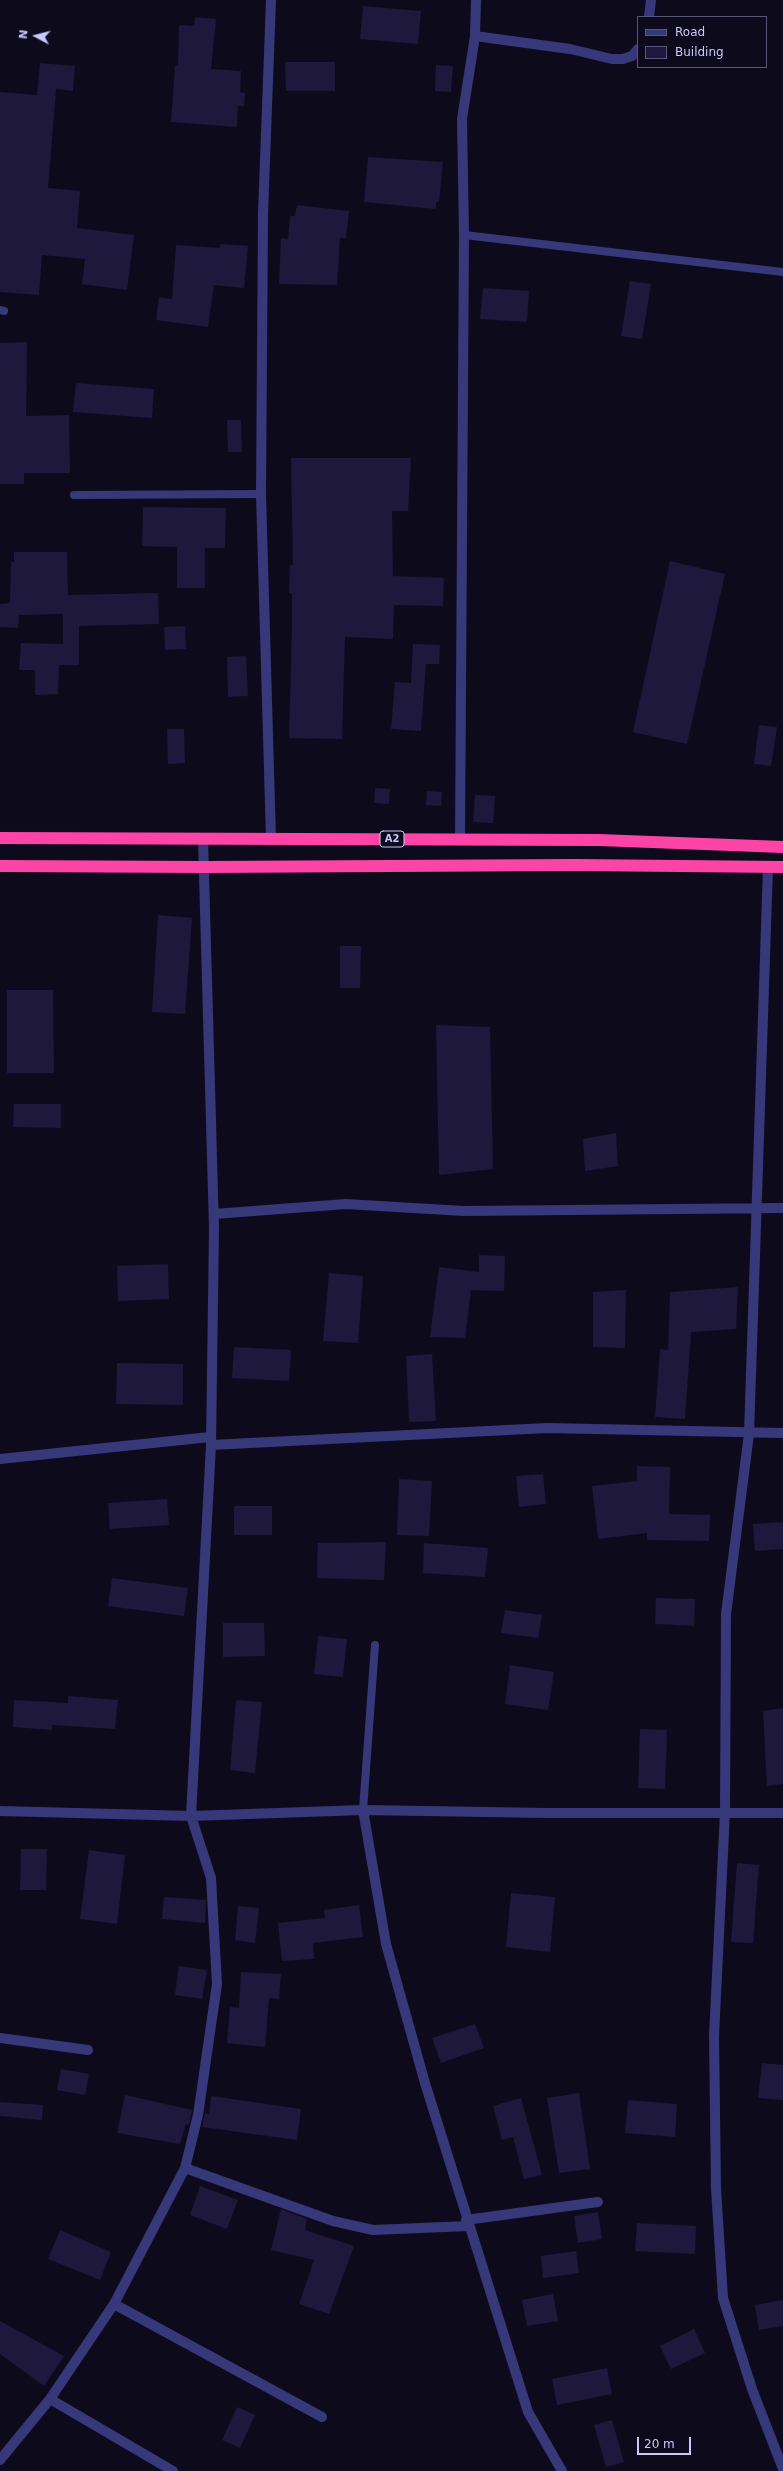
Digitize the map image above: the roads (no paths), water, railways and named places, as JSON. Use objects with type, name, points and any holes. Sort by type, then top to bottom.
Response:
[{"type":"highway","name":"A2","points":[[0,838],[460,838],[599,840],[783,847]]},
{"type":"highway","points":[[0,866],[204,867],[575,865],[783,867]]},
{"type":"street","points":[[271,0],[264,214],[261,494],[271,839]]},
{"type":"street","points":[[460,838],[464,235],[462,119],[475,36],[476,0]]},
{"type":"street","points":[[649,16],[652,0]]},
{"type":"street","points":[[475,36],[570,49],[612,59],[623,59],[632,56],[637,50]]},
{"type":"street","points":[[0,2460],[50,2399],[114,2304],[184,2168],[198,2115],[217,1984],[211,1878],[192,1816],[210,1441],[214,1214],[203,839]]},
{"type":"street","points":[[768,867],[749,1434],[726,1614],[725,1812],[714,2036],[716,2189],[724,2298],[752,2389],[783,2469]]},
{"type":"street","points":[[214,1214],[346,1204],[464,1212],[757,1207],[783,1208]]},
{"type":"street","points":[[0,1459],[210,1441],[547,1428],[749,1434],[783,1433]]},
{"type":"street","points":[[363,1810],[386,1944],[467,2223],[528,2412],[562,2471]]},
{"type":"street","points":[[0,1811],[192,1816],[363,1810],[546,1813],[783,1813]]},
{"type":"street","points":[[0,2038],[88,2050]]},
{"type":"street","points":[[184,2168],[333,2220],[373,2230],[467,2223],[598,2202]]},
{"type":"street","points":[[114,2304],[322,2417]]},
{"type":"street","points":[[50,2399],[173,2471]]},
{"type":"lane","points":[[464,235],[783,272]]},
{"type":"lane","points":[[74,494],[261,494]]},
{"type":"lane","points":[[363,1810],[375,1645]]}]
